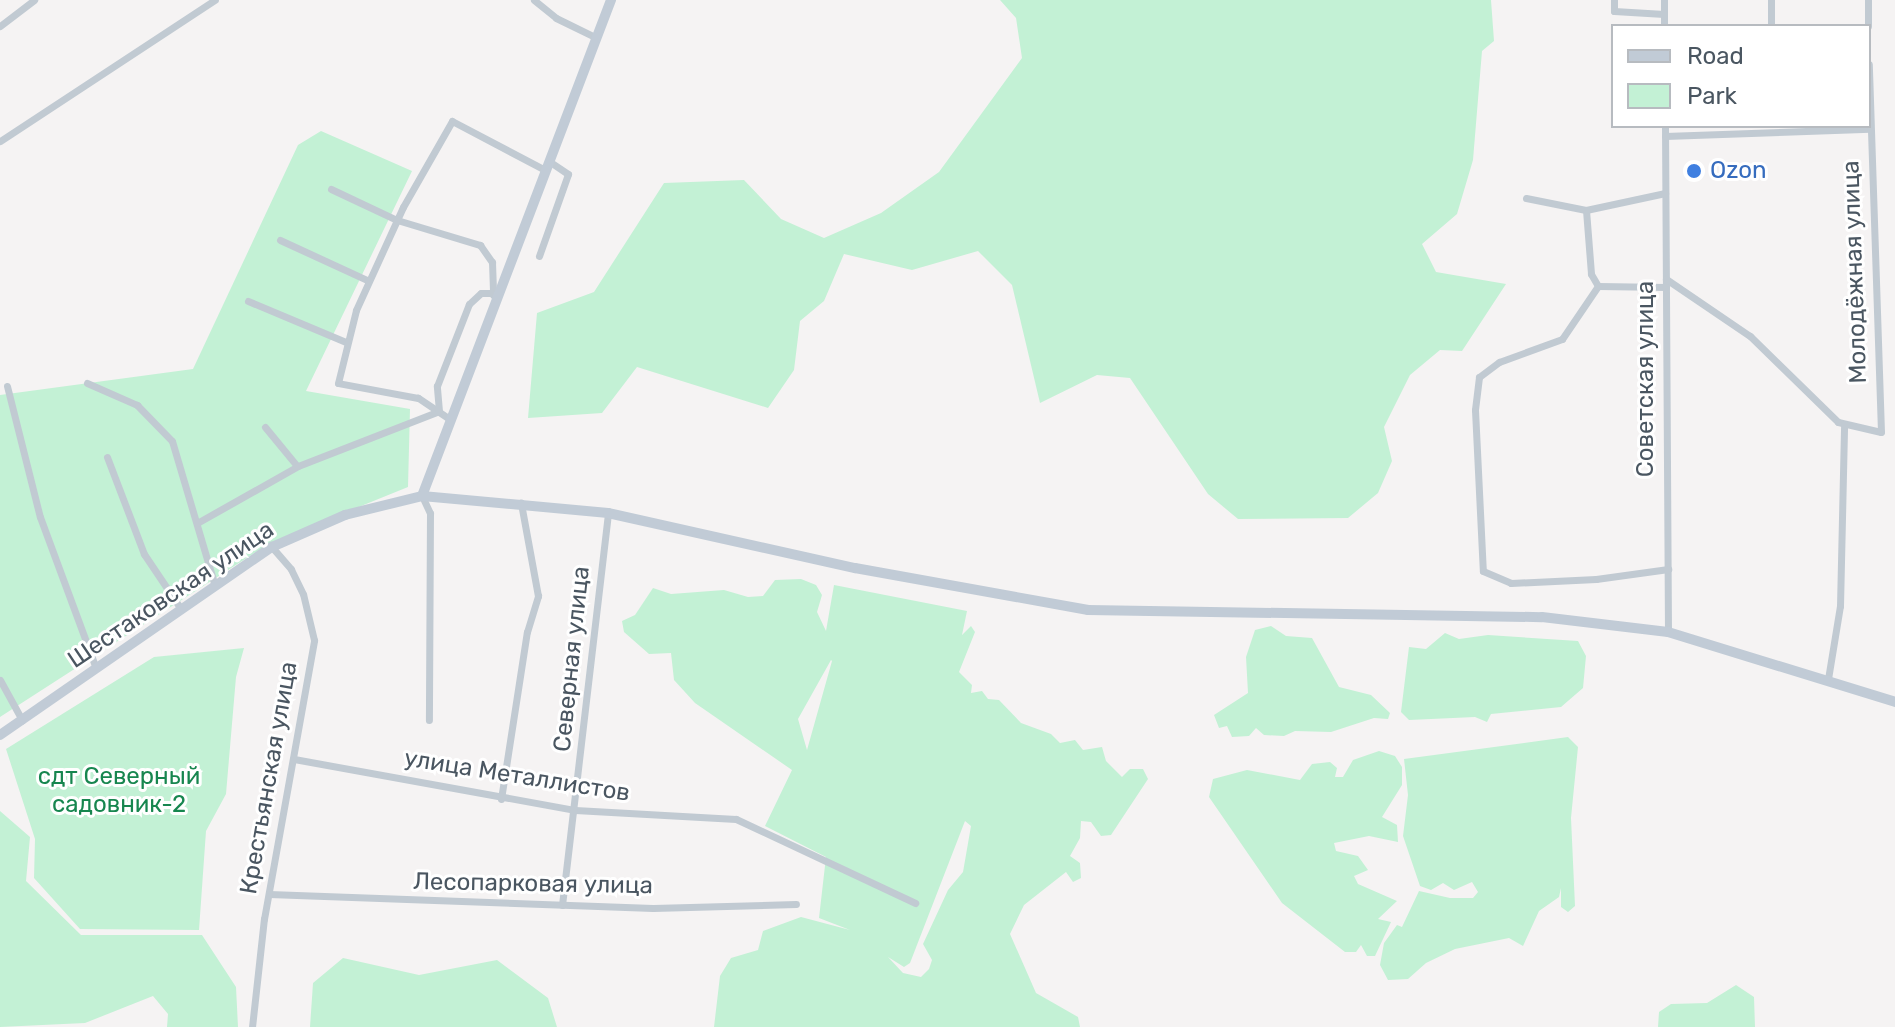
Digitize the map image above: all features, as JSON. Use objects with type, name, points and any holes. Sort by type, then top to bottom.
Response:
[{"type":"main road","points":[[422,496],[611,0]]},
{"type":"main road","name":"Шестаковская улица","points":[[0,735],[272,547],[345,515],[422,496],[520,501],[608,513],[855,568],[1088,610],[1542,617],[1668,632],[1895,702]]},
{"type":"street","points":[[0,26],[34,0]]},
{"type":"street","points":[[0,141],[215,0]]},
{"type":"street","points":[[534,0],[556,18],[595,37]]},
{"type":"street","points":[[1614,0],[1614,11],[1664,14]]},
{"type":"street","points":[[1664,0],[1664,24]]},
{"type":"street","points":[[1771,0],[1771,24]]},
{"type":"street","points":[[1868,0],[1868,24]]},
{"type":"street","points":[[0,13],[8,20]]},
{"type":"street","points":[[451,420],[418,398],[338,383],[346,342],[367,280],[452,121],[568,174],[539,256]]},
{"type":"street","name":"Советская улица","points":[[1665,128],[1668,632]]},
{"type":"street","points":[[1665,136],[1770,129],[1870,129]]},
{"type":"street","name":"Молодёжная улица","points":[[1844,424],[1881,432],[1870,129]]},
{"type":"street","points":[[331,189],[397,220],[480,245],[492,262],[492,309]]},
{"type":"street","points":[[1526,198],[1586,210],[1665,193]]},
{"type":"street","points":[[1586,210],[1591,274],[1598,286]]},
{"type":"street","points":[[280,240],[367,280]]},
{"type":"street","points":[[1598,286],[1666,283],[1750,336],[1794,383],[1844,424],[1840,606],[1828,679]]},
{"type":"street","points":[[1598,286],[1562,339],[1499,362],[1479,377],[1475,410],[1483,571],[1511,583],[1596,579],[1668,569]]},
{"type":"street","points":[[439,411],[437,386],[469,304],[475,295],[493,293]]},
{"type":"street","points":[[248,301],[346,342]]},
{"type":"street","points":[[87,383],[125,398],[156,421],[179,457],[215,586]]},
{"type":"street","points":[[7,386],[40,517],[96,668]]},
{"type":"street","points":[[197,523],[297,466],[439,411]]},
{"type":"street","points":[[265,427],[297,466]]},
{"type":"street","points":[[107,457],[144,554],[181,609]]},
{"type":"street","points":[[422,496],[430,513],[429,720]]},
{"type":"street","points":[[501,799],[527,632],[538,596],[520,501]]},
{"type":"street","name":"Северная улица","points":[[562,905],[608,513]]},
{"type":"street","name":"Крестьянская улица","points":[[252,1027],[269,894],[314,640],[303,594],[291,569],[272,547]]},
{"type":"street","points":[[0,680],[22,720]]},
{"type":"street","name":"улица Металлистов","points":[[294,759],[575,810],[736,819],[915,903]]},
{"type":"street","name":"Лесопарковая улица","points":[[269,894],[562,905],[796,904]]},
{"type":"green space","points":[[1000,0],[1491,0],[1494,41],[1482,51],[1473,160],[1457,214],[1422,244],[1436,272],[1506,284],[1462,351],[1440,350],[1410,375],[1384,427],[1392,461],[1378,493],[1348,518],[1238,519],[1208,494],[1130,378],[1097,375],[1040,403],[1012,285],[978,251],[912,270],[844,254],[824,301],[800,321],[794,370],[768,408],[637,367],[602,413],[528,418],[537,313],[594,292],[664,183],[744,180],[781,219],[824,238],[881,213],[939,172],[1022,58],[1016,18]]},
{"type":"green space","points":[[321,131],[412,171],[306,391],[410,409],[408,487],[270,543],[0,717],[0,395],[193,369],[298,145]]},
{"type":"green space","points":[[801,579],[816,585],[822,595],[817,612],[826,631],[834,585],[967,611],[962,635],[971,626],[975,632],[959,672],[972,685],[971,693],[982,691],[988,699],[999,700],[1021,723],[1051,734],[1060,743],[1075,740],[1083,750],[1102,747],[1106,761],[1122,777],[1130,769],[1143,769],[1148,779],[1111,835],[1101,836],[1091,822],[1081,821],[1080,838],[1070,856],[1080,863],[1081,878],[1073,882],[1066,872],[1024,905],[1010,934],[1036,993],[1078,1017],[1080,1027],[714,1027],[720,976],[731,958],[758,950],[763,931],[801,917],[850,930],[819,918],[826,857],[765,826],[792,770],[695,703],[674,680],[671,653],[649,654],[624,632],[622,621],[635,615],[653,588],[671,594],[724,590],[748,597],[763,596],[775,580]],"holes":[[[832,661],[807,750],[798,719]],[[965,821],[971,826],[963,872],[948,890],[923,944],[932,960],[929,969],[921,977],[903,973],[888,957],[904,967],[910,963]]]},
{"type":"green space","points":[[1271,626],[1286,636],[1312,638],[1339,687],[1371,695],[1390,713],[1388,719],[1374,718],[1331,732],[1295,731],[1284,736],[1264,735],[1256,728],[1249,736],[1232,737],[1227,726],[1219,728],[1214,715],[1248,693],[1246,657],[1255,630]]},
{"type":"green space","points":[[1445,633],[1459,639],[1488,635],[1578,641],[1586,656],[1583,688],[1561,707],[1491,714],[1487,722],[1475,717],[1409,720],[1401,712],[1409,647],[1426,649]]},
{"type":"green space","name":"сдт Северный садовник-2","points":[[244,648],[236,677],[226,794],[206,831],[199,930],[80,929],[34,878],[35,839],[6,749],[154,657]]},
{"type":"green space","points":[[1568,737],[1578,747],[1571,818],[1575,906],[1568,912],[1561,907],[1561,888],[1559,897],[1539,911],[1523,946],[1509,938],[1455,949],[1426,963],[1408,979],[1388,980],[1380,965],[1384,943],[1397,925],[1402,927],[1419,891],[1450,898],[1473,898],[1478,892],[1472,882],[1454,890],[1443,883],[1431,890],[1420,886],[1403,836],[1408,795],[1404,759]]},
{"type":"green space","points":[[1379,751],[1395,756],[1402,767],[1402,785],[1382,817],[1397,825],[1398,842],[1369,836],[1334,843],[1336,851],[1358,856],[1368,870],[1354,876],[1358,884],[1397,901],[1378,919],[1391,922],[1375,956],[1367,956],[1361,945],[1356,952],[1345,952],[1282,903],[1209,797],[1213,779],[1247,770],[1300,780],[1312,764],[1330,762],[1337,768],[1335,777],[1343,777],[1353,760]]},
{"type":"green space","points":[[0,811],[30,837],[26,881],[81,935],[202,935],[236,987],[238,1027],[167,1027],[168,1014],[153,996],[85,1023],[0,1027]]},
{"type":"green space","points":[[343,958],[419,975],[497,960],[548,998],[557,1027],[310,1027],[313,983]]},
{"type":"green space","points":[[1736,985],[1754,997],[1755,1027],[1658,1027],[1659,1012],[1671,1004],[1707,1003]]},
{"type":"place","name":"Ozon","points":[[1694,171]]}]
